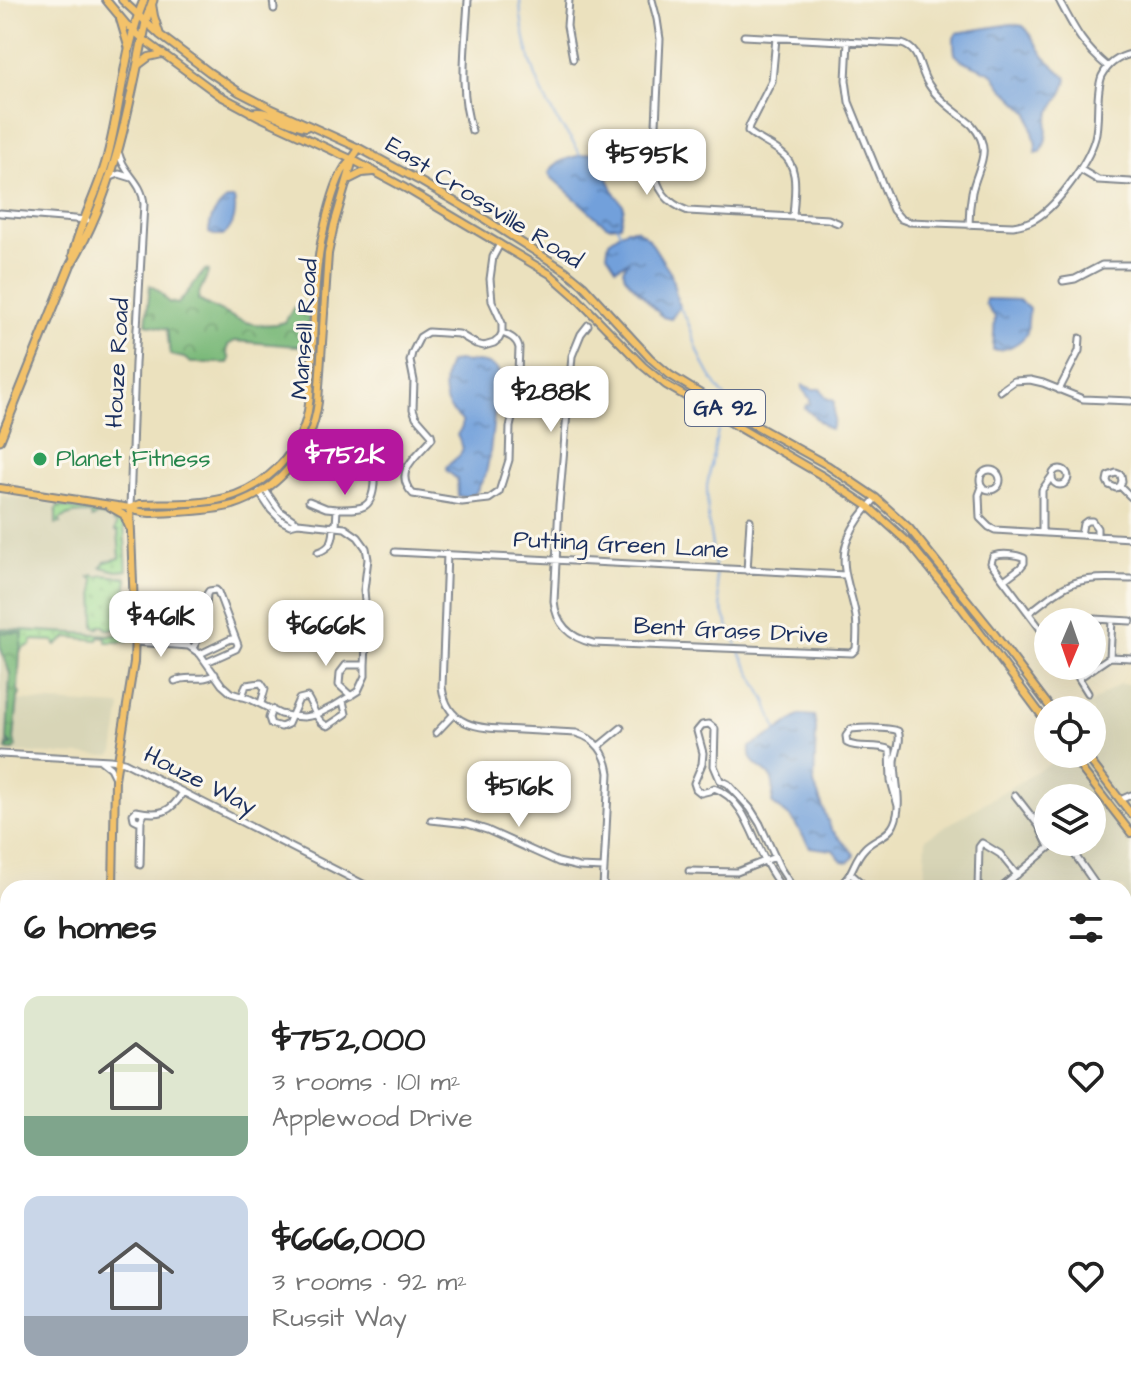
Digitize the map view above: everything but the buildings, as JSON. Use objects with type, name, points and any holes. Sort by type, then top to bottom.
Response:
[{"type":"highway","points":[[0,440],[71,265],[82,246],[105,163],[133,31],[144,0]]},
{"type":"highway","points":[[89,220],[119,153],[152,0]]},
{"type":"main road","points":[[106,0],[119,16],[129,51]]},
{"type":"main road","name":"East Crossville Road","points":[[122,0],[145,24],[239,92],[359,148],[483,218],[566,271],[670,375],[827,465],[876,498],[909,528],[1041,696]]},
{"type":"main road","points":[[152,0],[160,35]]},
{"type":"main road","name":"GA 92","points":[[119,16],[143,39]]},
{"type":"main road","name":"East Crossville Road","points":[[143,39],[213,91],[251,113],[353,160],[417,194],[550,274],[666,385],[790,456],[869,507],[920,556],[1034,706]]},
{"type":"main road","points":[[137,66],[149,57],[164,54]]},
{"type":"main road","points":[[251,113],[261,111],[314,128]]},
{"type":"main road","name":"Mansell Road","points":[[0,486],[9,490],[130,508],[138,512],[214,509],[234,505],[263,491],[289,468],[307,441],[315,418],[328,254],[359,148]]},
{"type":"main road","points":[[331,150],[340,163],[342,175]]},
{"type":"main road","name":"Mansell Road","points":[[130,508],[140,504],[214,500],[236,494],[255,485],[278,468],[288,456],[299,437],[309,402],[317,282],[329,209],[345,167],[353,160]]},
{"type":"main road","points":[[347,182],[359,174],[375,172]]},
{"type":"main road","points":[[299,437],[307,441]]},
{"type":"main road","points":[[106,505],[124,515],[131,534]]},
{"type":"main road","name":"Houze Road","points":[[113,880],[115,778],[132,683],[135,639],[130,508]]},
{"type":"main road","points":[[131,534],[139,517],[147,512]]},
{"type":"main road","points":[[1081,768],[1131,833]]},
{"type":"main road","points":[[1096,768],[1131,814]]},
{"type":"street","points":[[273,0],[274,9]]},
{"type":"street","points":[[468,0],[463,88],[472,131]]},
{"type":"street","points":[[569,0],[567,26],[573,59]]},
{"type":"street","points":[[652,0],[660,39],[654,168],[663,195],[688,211],[828,219],[838,223]]},
{"type":"street","points":[[1059,0],[1080,38],[1108,67]]},
{"type":"street","points":[[744,36],[902,44],[911,47],[929,87],[977,131],[983,143],[984,156],[972,194],[969,225]]},
{"type":"street","points":[[776,38],[772,81],[748,131],[782,153],[791,164],[795,179],[793,217]]},
{"type":"street","points":[[848,41],[846,80],[849,102],[895,213],[909,222],[969,225],[1013,226],[1031,221],[1044,212],[1081,170],[1095,138],[1100,83],[1108,67],[1131,54]]},
{"type":"street","name":"Houze Road","points":[[119,153],[123,166],[143,194],[144,212],[130,508]]},
{"type":"street","points":[[1081,170],[1098,180],[1131,182]]},
{"type":"street","points":[[110,177],[119,174],[133,178]]},
{"type":"street","points":[[2,212],[89,220]]},
{"type":"street","points":[[500,244],[493,257],[490,279],[492,301],[502,323],[502,333],[494,343],[484,346],[459,334],[424,334],[410,357],[414,381],[413,409],[432,438],[411,459],[405,473],[406,485],[413,494],[462,502],[489,499],[499,492],[509,460],[519,348],[512,337],[502,333]]},
{"type":"street","points":[[1063,281],[1075,279],[1102,265],[1131,265]]},
{"type":"street","points":[[556,560],[572,356],[588,325]]},
{"type":"street","points":[[1059,390],[1079,351],[1080,338]]},
{"type":"street","points":[[1000,391],[1020,380],[1043,383],[1083,399],[1131,401]]},
{"type":"street","points":[[309,501],[337,509],[360,509],[369,503],[373,495],[374,471],[371,464],[344,461]]},
{"type":"street","points":[[982,487],[989,490],[996,488],[1000,481],[998,474],[991,470],[984,472],[980,479],[982,487],[979,495],[980,518],[995,530],[1131,538]]},
{"type":"street","points":[[1042,532],[1042,490],[1052,476]]},
{"type":"street","points":[[135,639],[191,647],[207,662],[228,691],[290,716],[316,715],[358,691],[363,683],[367,625],[364,590],[368,565],[362,542],[345,528],[298,523],[290,525],[282,521],[271,510],[263,491],[255,485]]},
{"type":"street","points":[[1120,486],[1131,497]]},
{"type":"street","name":"Bent Grass Drive","points":[[556,560],[554,608],[560,623],[574,637],[593,643],[852,653],[856,649],[857,626],[844,557],[847,540],[854,527],[876,498]]},
{"type":"street","points":[[318,552],[332,543],[337,509]]},
{"type":"street","points":[[747,571],[750,520]]},
{"type":"street","points":[[1081,535],[1083,524],[1092,521],[1097,528],[1097,536]]},
{"type":"street","name":"Putting Green Lane","points":[[395,552],[845,575]]},
{"type":"street","points":[[447,554],[442,687],[446,701],[454,714],[476,727],[576,733],[589,737],[599,746],[609,773],[603,880]]},
{"type":"street","points":[[1004,580],[1021,567],[1024,558],[993,556],[991,563],[1034,620]]},
{"type":"street","points":[[1029,613],[1060,589],[1081,579],[1131,579]]},
{"type":"street","points":[[191,647],[204,629],[207,594],[212,589],[218,592],[238,645],[236,649],[207,662]]},
{"type":"street","points":[[1106,620],[1131,621]]},
{"type":"street","points":[[1110,657],[1112,620]]},
{"type":"street","points":[[200,654],[231,639],[237,640]]},
{"type":"street","points":[[1106,660],[1110,657],[1131,658]]},
{"type":"street","points":[[351,696],[339,685],[340,673],[346,665],[365,665]]},
{"type":"street","points":[[175,681],[184,677],[205,679],[215,674]]},
{"type":"street","points":[[1080,680],[1088,693]]},
{"type":"street","points":[[242,697],[246,685],[261,683],[265,689],[261,703]]},
{"type":"street","points":[[272,709],[271,724],[285,726],[299,699],[307,697],[322,723],[331,725],[346,714],[343,701]]},
{"type":"street","points":[[436,733],[454,714]]},
{"type":"street","points":[[777,880],[743,814],[726,794],[714,788],[701,793],[696,789],[694,783],[703,753],[697,731],[702,725],[709,724],[715,729],[714,766],[720,780],[750,808],[788,880]]},
{"type":"street","points":[[599,746],[621,728]]},
{"type":"street","points":[[845,880],[861,852],[890,831],[898,806],[895,758],[900,736],[898,731],[888,728],[851,729],[846,736],[847,743],[853,746],[875,745],[890,750],[891,781],[898,806]]},
{"type":"street","name":"Houze Way","points":[[0,754],[117,761],[355,880]]},
{"type":"street","points":[[99,759],[110,768],[115,778]]},
{"type":"street","points":[[726,794],[732,789]]},
{"type":"street","points":[[140,865],[141,816],[171,809],[183,792]]},
{"type":"street","points":[[1015,795],[1034,820]]},
{"type":"street","points":[[1120,800],[1131,795]]},
{"type":"street","points":[[431,820],[468,824],[558,862],[604,868]]},
{"type":"street","points":[[978,880],[979,847],[982,843],[1000,854],[1017,875]]},
{"type":"street","points":[[1011,880],[1039,856]]},
{"type":"street","points":[[1076,856],[1092,880]]},
{"type":"street","points":[[689,871],[737,872],[775,857]]},
{"type":"street","points":[[849,877],[854,880]]},
{"type":"shaded area","points":[[0,495],[121,515],[125,520],[131,637],[20,631],[17,700],[121,706],[114,752],[110,756],[0,752]]},
{"type":"shaded area","points":[[1119,684],[1131,684],[1131,880],[924,880],[926,838],[1043,768],[1106,768],[1106,696],[1101,696]]},
{"type":"green space","points":[[205,270],[209,271],[198,300],[240,320],[261,325],[285,322],[294,307],[309,307],[308,347],[235,341],[228,345],[228,363],[191,363],[170,355],[167,329],[146,324],[150,285],[168,302],[178,304]]},
{"type":"green space","points":[[58,506],[121,517],[124,521],[127,570],[101,567],[105,562],[120,558],[118,531],[115,531],[117,523],[113,522],[113,518],[96,515],[92,518],[90,514],[78,513],[70,514],[56,524]]},
{"type":"green space","points":[[90,577],[127,578],[129,629],[95,627],[94,579]]},
{"type":"green space","points":[[0,629],[109,635],[109,638],[110,635],[129,635],[128,642],[106,642],[106,637],[100,636],[98,640],[68,637],[56,645],[54,641],[32,640],[31,645],[20,653],[23,633],[0,632]]},
{"type":"green space","points":[[0,632],[23,633],[14,750],[7,750],[7,743],[8,746],[12,745],[7,740],[10,674],[0,646]]},
{"type":"water","points":[[1011,24],[1023,26],[1047,60],[1067,78],[1048,119],[1041,152],[1035,153],[1029,113],[992,73],[961,60],[955,54],[954,38],[957,33]]},
{"type":"water","points":[[591,153],[598,156],[615,194],[624,206],[620,225],[608,226],[598,219],[549,173],[561,161]]},
{"type":"water","points":[[228,199],[234,199],[235,204],[230,228],[224,235],[209,233],[214,213]]},
{"type":"water","points":[[626,229],[636,229],[649,239],[671,274],[679,307],[671,319],[663,317],[625,277],[623,269],[629,261],[616,268],[607,254],[609,241]]},
{"type":"water","points":[[986,299],[1019,300],[1029,309],[1027,334],[1020,341],[1007,348],[993,350],[995,317],[985,304]]},
{"type":"water","points":[[449,363],[486,363],[499,372],[486,474],[475,494],[467,497],[458,496],[457,479],[446,470],[463,448],[457,435],[462,421],[449,407],[444,390]]},
{"type":"water","points":[[803,385],[821,389],[826,398],[834,401],[831,429],[805,408],[810,404],[810,399]]},
{"type":"water","points":[[800,715],[814,716],[814,784],[831,829],[854,854],[848,862],[842,861],[833,850],[810,847],[792,819],[772,803],[770,777],[750,754],[750,747]]},
{"type":"waterway","points":[[520,0],[523,31],[536,77],[556,119],[580,155]]},
{"type":"waterway","points":[[617,226],[620,233]]},
{"type":"waterway","points":[[679,307],[704,365],[725,397]]},
{"type":"waterway","points":[[715,567],[707,486],[718,430]]},
{"type":"waterway","points":[[716,573],[722,610],[737,645]]},
{"type":"waterway","points":[[740,653],[766,701],[777,731]]},
{"type":"place","name":"Planet Fitness","points":[[40,459]]}]
